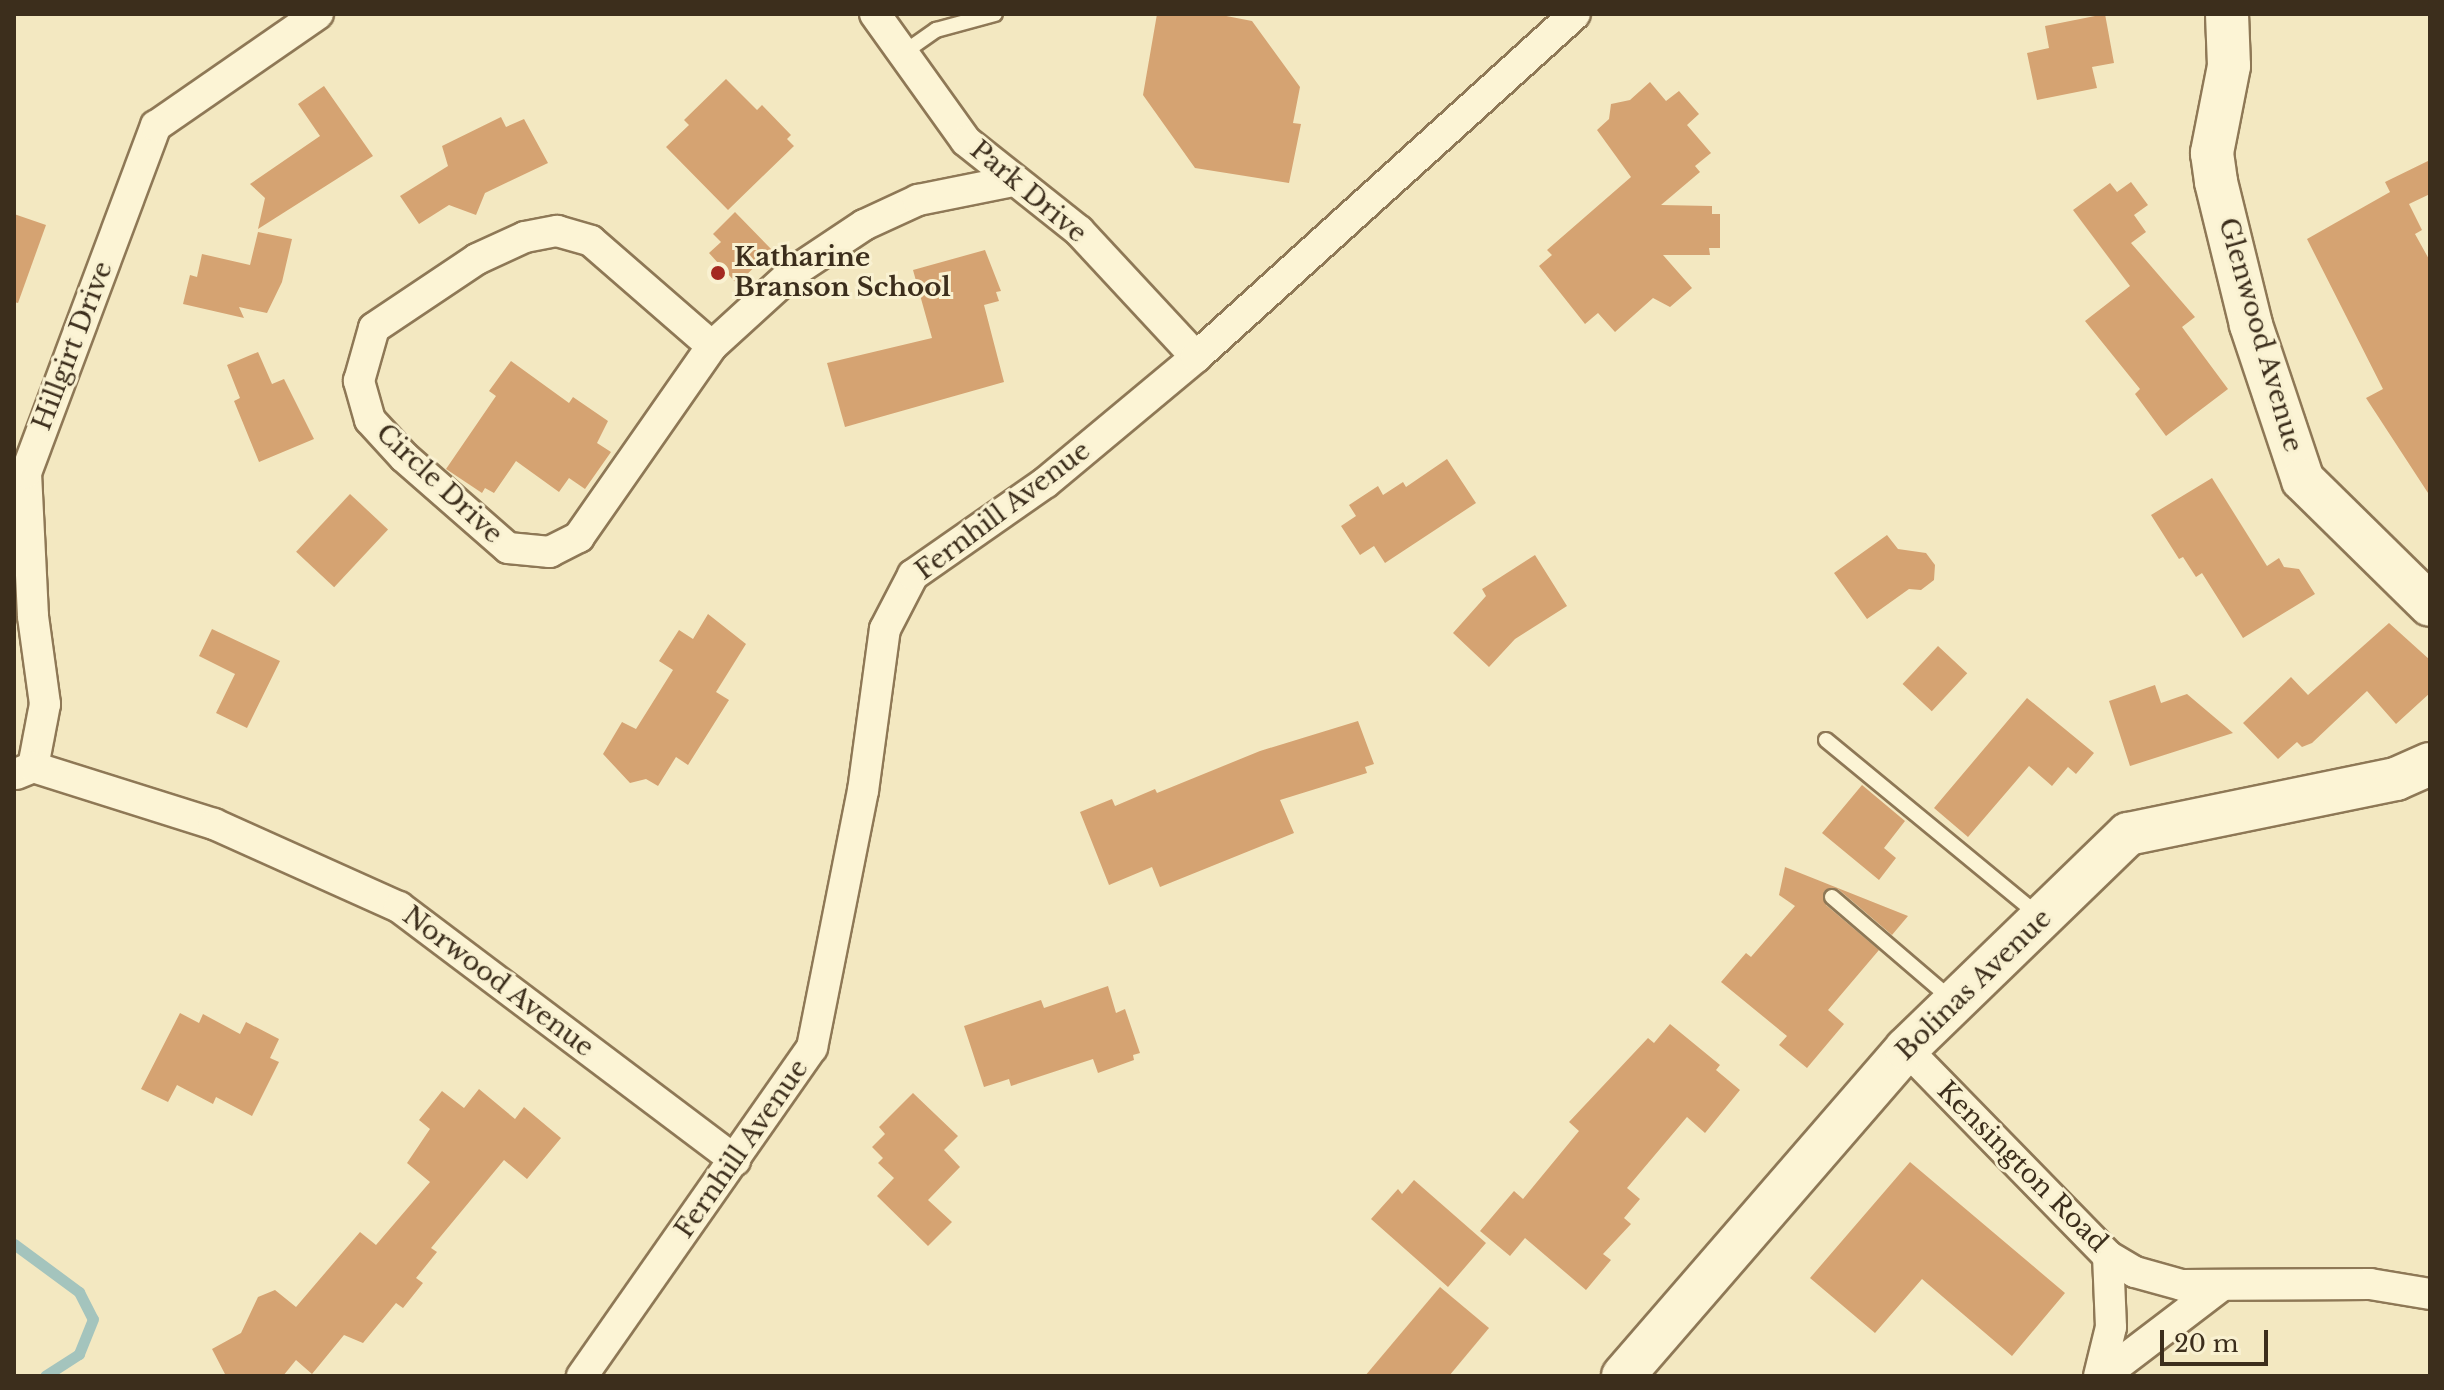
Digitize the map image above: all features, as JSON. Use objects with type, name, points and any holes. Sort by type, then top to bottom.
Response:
[{"type":"street","name":"Hillgirt Drive","points":[[24,771],[45,704],[33,616],[26,473],[156,126],[318,14]]},
{"type":"street","name":"Park Drive","points":[[875,14],[906,51],[966,141],[1079,231],[1196,357]]},
{"type":"street","name":"Fernhill Avenue","points":[[582,1376],[812,1048],[863,791],[885,629],[913,575],[1045,483],[1196,357],[1575,14]]},
{"type":"street","name":"Glenwood Avenue","points":[[2227,14],[2229,66],[2212,153],[2216,182],[2251,325],[2303,480],[2430,605]]},
{"type":"street","name":"Circle Drive","points":[[712,346],[591,241],[557,231],[525,237],[477,259],[374,328],[359,381],[370,420],[404,457],[508,548],[550,552],[579,537],[712,346],[792,273],[864,225],[918,200],[1013,181]]},
{"type":"street","name":"Bolinas Avenue","points":[[1623,1376],[1906,1049],[2128,834],[2396,779],[2430,764]]},
{"type":"street","name":"Norwood Avenue","points":[[24,771],[214,824],[399,907],[735,1160]]},
{"type":"street","name":"Kensington Road","points":[[1906,1049],[2108,1256],[2158,1280],[2220,1287],[2370,1284],[2430,1294]]},
{"type":"street","points":[[2101,1376],[2111,1327],[2108,1256]]},
{"type":"street","points":[[2101,1376],[2220,1287]]},
{"type":"lane","points":[[906,51],[936,30],[995,14]]},
{"type":"lane","points":[[1826,740],[2042,918]]},
{"type":"lane","points":[[1832,897],[1955,1002]]},
{"type":"building","points":[[1157,14],[1216,14],[1252,21],[1300,87],[1293,123],[1301,124],[1289,183],[1195,168],[1143,95]]},
{"type":"building","points":[[2105,14],[2114,63],[2092,67],[2097,88],[2037,100],[2027,53],[2049,48],[2045,26]]},
{"type":"building","points":[[726,79],[757,110],[762,105],[791,135],[787,139],[794,146],[728,210],[666,147],[689,125],[684,120]]},
{"type":"building","points":[[1650,82],[1666,101],[1679,91],[1699,114],[1687,125],[1711,153],[1695,166],[1700,172],[1661,205],[1712,206],[1712,214],[1720,214],[1720,248],[1709,248],[1710,255],[1663,255],[1692,288],[1670,307],[1653,298],[1615,332],[1598,313],[1585,324],[1539,266],[1552,255],[1547,250],[1631,177],[1597,130],[1609,119],[1611,104],[1630,100]]},
{"type":"building","points":[[324,86],[373,156],[258,229],[265,198],[250,184],[320,136],[298,104]]},
{"type":"building","points":[[501,117],[506,127],[524,119],[548,163],[485,193],[476,215],[449,205],[419,224],[400,196],[448,166],[442,146]]},
{"type":"building","points":[[2430,160],[2430,194],[2409,204],[2422,230],[2415,234],[2430,261],[2430,496],[2366,398],[2383,389],[2307,239],[2390,192],[2385,182]]},
{"type":"building","points":[[2131,182],[2148,205],[2134,215],[2146,232],[2131,243],[2195,317],[2182,327],[2228,389],[2166,436],[2135,394],[2140,389],[2085,321],[2130,286],[2073,210],[2110,183],[2117,192]]},
{"type":"building","points":[[735,212],[772,250],[737,284],[709,253],[721,242],[713,234]]},
{"type":"building","points":[[14,214],[46,225],[18,303],[14,302]]},
{"type":"building","points":[[258,232],[292,239],[282,282],[267,313],[239,307],[244,318],[183,304],[190,275],[197,277],[202,254],[250,265]]},
{"type":"building","points":[[985,250],[1001,291],[996,292],[999,301],[984,305],[1004,382],[845,427],[827,363],[932,338],[913,270]]},
{"type":"building","points":[[258,352],[272,384],[284,379],[314,439],[259,462],[234,401],[240,398],[227,365]]},
{"type":"building","points":[[511,361],[569,403],[573,397],[608,421],[597,443],[611,452],[585,489],[569,478],[559,492],[516,461],[494,493],[485,488],[482,493],[446,469],[496,396],[489,391]]},
{"type":"building","points":[[1447,459],[1476,503],[1385,563],[1374,546],[1360,555],[1341,526],[1356,516],[1349,505],[1378,486],[1383,495],[1403,482],[1406,487]]},
{"type":"building","points":[[2212,478],[2267,566],[2279,558],[2284,567],[2299,569],[2315,594],[2243,638],[2202,573],[2196,577],[2183,557],[2179,559],[2151,515]]},
{"type":"building","points":[[350,494],[388,529],[334,587],[296,552]]},
{"type":"building","points":[[1887,535],[1898,549],[1926,553],[1935,565],[1934,580],[1921,590],[1909,589],[1867,619],[1834,573]]},
{"type":"building","points":[[1535,555],[1567,606],[1515,639],[1489,667],[1453,633],[1486,596],[1482,589]]},
{"type":"building","points":[[708,614],[746,644],[716,692],[729,700],[688,765],[676,757],[658,786],[646,779],[630,783],[603,754],[622,722],[636,729],[673,670],[659,661],[679,630],[693,639]]},
{"type":"building","points":[[2389,623],[2430,660],[2430,693],[2396,724],[2367,691],[2312,743],[2302,747],[2297,742],[2278,759],[2243,723],[2291,677],[2308,695]]},
{"type":"building","points":[[212,629],[280,661],[247,728],[216,713],[235,674],[199,656]]},
{"type":"building","points":[[1938,646],[1967,673],[1932,711],[1903,684]]},
{"type":"building","points":[[2155,685],[2161,703],[2187,694],[2233,733],[2130,766],[2109,701]]},
{"type":"building","points":[[2027,698],[2094,753],[2076,774],[2068,767],[2052,786],[2029,766],[1968,837],[1934,808]]},
{"type":"building","points":[[1358,721],[1374,764],[1365,767],[1367,773],[1280,800],[1294,833],[1160,887],[1152,867],[1109,885],[1080,812],[1112,799],[1115,806],[1155,789],[1157,793],[1260,751]]},
{"type":"building","points":[[1862,785],[1905,821],[1884,848],[1896,858],[1879,880],[1822,833]]},
{"type":"building","points":[[1785,867],[1908,916],[1892,935],[1838,889],[1824,891],[1826,905],[1879,950],[1828,1010],[1844,1024],[1807,1068],[1779,1045],[1787,1036],[1721,982],[1746,953],[1751,957],[1795,906],[1779,895]]},
{"type":"building","points":[[1108,986],[1116,1013],[1125,1009],[1140,1053],[1133,1055],[1134,1060],[1098,1073],[1093,1059],[1011,1086],[1009,1079],[984,1087],[964,1026],[1041,1000],[1044,1008]]},
{"type":"building","points":[[180,1013],[199,1023],[203,1014],[240,1034],[246,1022],[279,1039],[270,1058],[279,1062],[252,1116],[216,1097],[213,1104],[177,1085],[168,1102],[141,1089]]},
{"type":"building","points":[[1670,1024],[1720,1065],[1716,1070],[1740,1090],[1705,1133],[1687,1117],[1627,1188],[1640,1199],[1624,1218],[1631,1224],[1603,1254],[1611,1260],[1586,1290],[1525,1238],[1510,1256],[1480,1231],[1514,1191],[1523,1199],[1579,1131],[1569,1122],[1648,1038],[1654,1043]]},
{"type":"building","points":[[479,1089],[515,1119],[524,1107],[561,1138],[527,1179],[504,1160],[431,1248],[437,1252],[416,1278],[423,1283],[403,1308],[396,1303],[363,1343],[344,1335],[312,1374],[296,1360],[283,1376],[226,1376],[212,1349],[241,1333],[258,1297],[275,1290],[296,1307],[360,1232],[376,1245],[430,1182],[407,1163],[430,1129],[419,1120],[442,1091],[464,1108]]},
{"type":"building","points":[[913,1093],[958,1136],[944,1150],[960,1167],[928,1200],[952,1222],[928,1246],[877,1196],[894,1178],[878,1163],[883,1158],[872,1147],[885,1134],[879,1127]]},
{"type":"building","points":[[1910,1162],[2065,1293],[2012,1356],[1922,1279],[1875,1333],[1810,1278]]},
{"type":"building","points":[[1414,1180],[1486,1243],[1448,1287],[1371,1219],[1398,1189],[1402,1194]]},
{"type":"building","points":[[1440,1287],[1489,1328],[1449,1376],[1365,1376]]},
{"type":"waterway","points":[[14,1244],[79,1292],[93,1319],[79,1354],[45,1376]]},
{"type":"place","name":"Katharine Branson School","points":[[718,273]]}]
